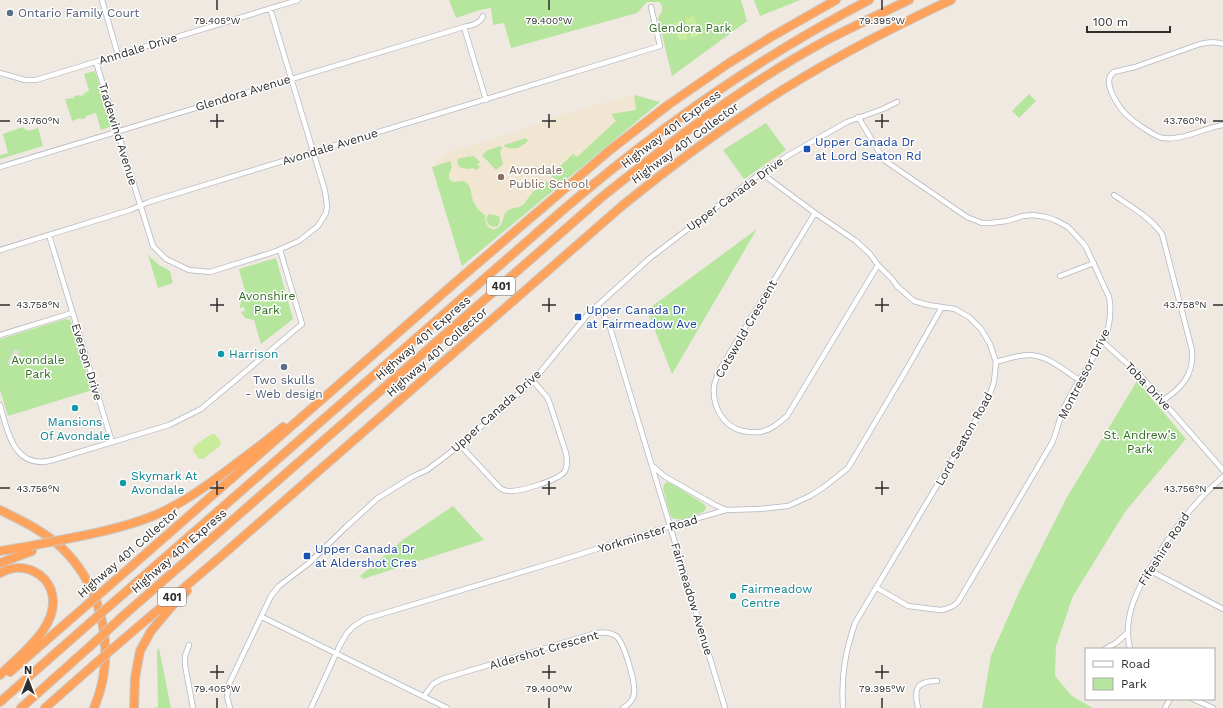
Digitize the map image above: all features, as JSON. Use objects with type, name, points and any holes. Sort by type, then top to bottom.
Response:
[{"type":"highway","name":"Highway 401 Collector","points":[[3,675],[110,585],[586,170],[648,120],[729,63],[836,0]]},
{"type":"highway","name":"Highway 401 Express","points":[[0,702],[578,197],[624,159],[686,111],[746,71],[802,37],[869,0]]},
{"type":"highway","name":"Highway 401 Express","points":[[21,708],[602,198],[649,159],[705,117],[771,73],[827,40],[909,0]]},
{"type":"highway","name":"Highway 401 Collector","points":[[45,708],[624,204],[667,170],[732,123],[801,78],[867,41],[951,0]]},
{"type":"highway","points":[[0,563],[31,549],[76,537],[111,530],[148,518],[166,510],[200,490],[280,429],[387,337],[413,320]]},
{"type":"highway","points":[[0,510],[38,530],[61,548],[76,565],[92,590],[104,625],[106,650],[102,684],[94,708]]},
{"type":"highway","points":[[0,551],[31,549]]},
{"type":"highway","points":[[134,708],[135,678],[140,652],[151,631],[172,606],[219,558]]},
{"type":"highway","points":[[0,573],[18,568],[29,569],[37,573],[48,583],[54,602],[52,614],[44,629],[3,675]]},
{"type":"street","points":[[102,0],[118,55]]},
{"type":"street","name":"Anndale Drive","points":[[0,73],[25,80],[36,80],[298,0]]},
{"type":"street","name":"Avondale Avenue","points":[[0,250],[130,210],[149,202],[660,46],[652,7]]},
{"type":"street","name":"Tradewind Avenue","points":[[96,62],[153,246],[166,259],[189,270],[210,272],[280,250],[299,241],[318,226],[326,213],[328,206],[325,191],[290,79],[270,8]]},
{"type":"street","name":"Glendora Avenue","points":[[0,167],[478,23],[483,16]]},
{"type":"street","points":[[464,27],[486,100]]},
{"type":"street","points":[[1223,44],[1208,42],[1200,44],[1136,67],[1114,72],[1111,74],[1109,80],[1112,93],[1116,101],[1129,117],[1160,138],[1188,135],[1223,125]]},
{"type":"street","name":"Upper Canada Drive","points":[[230,708],[227,697],[229,684],[271,596],[278,586],[308,563],[367,507],[385,493],[427,470],[460,445],[533,381],[588,314],[650,258],[761,173],[834,128],[897,102]]},
{"type":"street","name":"Montressor Drive","points":[[858,117],[884,160],[974,220],[982,223],[997,222],[1023,216],[1033,216],[1055,220],[1068,227],[1082,242],[1094,263],[1110,297],[1111,305],[1107,333],[1079,380],[1064,409],[1056,436],[958,602],[953,606],[940,610],[908,606],[876,588]]},
{"type":"street","name":"Lord Seaton Road","points":[[761,173],[856,241],[870,254],[878,265],[892,279],[896,286],[914,301],[954,309],[969,317],[981,329],[990,344],[996,362],[994,382],[988,400],[855,623],[844,664],[842,697],[843,708]]},
{"type":"street","points":[[1114,195],[1151,221],[1162,234],[1192,350],[1192,366],[1182,386],[1162,401]]},
{"type":"street","name":"Cotswold Crescent","points":[[815,213],[718,374],[714,387],[714,396],[716,406],[724,421],[737,430],[759,432],[779,424],[787,416],[878,265]]},
{"type":"street","name":"Everson Drive","points":[[49,235],[112,442]]},
{"type":"street","points":[[0,405],[13,445],[20,454],[31,460],[42,462],[50,461],[169,425],[201,409],[302,324],[280,250]]},
{"type":"street","points":[[1060,276],[1094,263]]},
{"type":"street","name":"Fairmeadow Avenue","points":[[598,306],[609,324],[725,708]]},
{"type":"street","name":"Yorkminster Road","points":[[311,708],[336,653],[347,633],[354,626],[365,619],[568,559],[670,526],[726,510],[788,506],[810,496],[848,468],[942,307]]},
{"type":"street","points":[[0,335],[72,313]]},
{"type":"street","name":"Toba Drive","points":[[1103,342],[1140,375],[1223,470]]},
{"type":"street","points":[[996,362],[1009,358],[1030,355],[1047,360],[1079,380]]},
{"type":"street","points":[[460,445],[502,490],[513,491],[532,487],[561,476],[565,472],[567,466],[568,460],[566,453],[547,397],[533,381]]},
{"type":"street","points":[[653,466],[664,476],[714,505],[726,510]]},
{"type":"street","name":"Fifeshire Road","points":[[1130,648],[1128,626],[1139,585],[1170,536],[1192,507],[1223,477]]},
{"type":"street","points":[[1149,570],[1223,610]]},
{"type":"street","points":[[262,617],[447,708]]},
{"type":"street","name":"Aldershot Crescent","points":[[424,696],[433,684],[442,679],[596,634],[609,632],[623,645],[633,678],[634,694],[628,705],[623,708]]},
{"type":"street","points":[[1107,648],[1116,643],[1128,633]]},
{"type":"street","points":[[189,645],[185,656],[185,665],[193,708]]},
{"type":"street","points":[[918,708],[915,694],[917,689],[920,685],[928,681],[937,681]]},
{"type":"street","points":[[1196,700],[1213,708]]},
{"type":"shaded area","name":"Avondale Public School","points":[[634,95],[660,102],[462,266],[432,167],[446,153],[550,121],[550,118]]},
{"type":"shaded area","points":[[15,349],[19,352],[19,359],[15,365],[9,366],[10,364],[7,363]]},
{"type":"green space","name":"Glendora Park","points":[[449,0],[741,0],[747,21],[672,76],[658,18],[662,12],[661,4],[659,2],[647,2],[637,13],[511,48],[504,23],[493,25],[491,8],[456,18]]},
{"type":"green space","points":[[754,0],[800,0],[760,16]]},
{"type":"green space","points":[[694,16],[700,35],[691,38],[685,19]]},
{"type":"green space","points":[[682,20],[688,39],[679,41],[673,23]]},
{"type":"green space","points":[[95,71],[112,126],[101,130],[96,113],[86,116],[86,118],[80,118],[72,121],[65,99],[84,95],[84,93],[89,91],[84,74]]},
{"type":"green space","points":[[1029,94],[1036,101],[1019,118],[1012,111]]},
{"type":"green space","points":[[634,95],[660,102],[462,266],[432,167],[450,161],[452,167],[449,174],[449,179],[454,182],[463,181],[468,184],[474,203],[485,215],[488,227],[496,229],[501,225],[507,211],[520,207],[524,204],[537,188],[554,179],[551,175],[573,154],[577,157],[616,121],[611,114],[636,110]]},
{"type":"green space","points":[[766,123],[786,150],[744,179],[723,150]]},
{"type":"green space","points":[[23,127],[28,130],[38,128],[43,146],[0,159],[0,155],[8,153],[3,134]]},
{"type":"green space","points":[[526,138],[528,141],[518,148],[509,148],[505,147],[504,145]]},
{"type":"green space","points":[[501,146],[502,148],[500,152],[503,164],[496,170],[482,155],[488,150]]},
{"type":"green space","points":[[474,156],[480,162],[477,164],[480,167],[476,170],[472,168],[461,168],[458,165],[457,159]]},
{"type":"green space","points":[[489,214],[499,216],[500,221],[498,226],[493,227],[488,224],[486,218]]},
{"type":"green space","points":[[757,229],[682,357],[672,374],[647,310]]},
{"type":"green space","points":[[148,255],[159,265],[170,271],[173,283],[158,288]]},
{"type":"green space","name":"Avonshire Park","points":[[276,258],[293,319],[261,344],[254,320],[245,318],[241,312],[245,311],[244,307],[240,308],[240,306],[243,297],[246,294],[239,269]]},
{"type":"green space","name":"Avondale Park","points":[[65,319],[70,320],[72,324],[92,390],[8,416],[0,390],[0,339]]},
{"type":"green space","name":"St. Andrew’s Park","points":[[1137,381],[1186,439],[1125,512],[1073,596],[1056,646],[1055,676],[1072,696],[1093,708],[982,708],[991,656],[1020,590],[1066,499]]},
{"type":"green space","points":[[211,434],[215,434],[221,442],[220,446],[203,459],[199,459],[193,451],[194,446]]},
{"type":"green space","points":[[667,482],[704,504],[706,507],[705,510],[696,515],[683,519],[674,519],[671,517],[663,489],[664,484]]},
{"type":"green space","points":[[453,506],[484,540],[363,579],[360,576],[404,539]]},
{"type":"green space","points":[[159,648],[171,708],[154,708],[158,707],[157,650]]},
{"type":"place","name":"Ontario Family Court","points":[[10,13]]},
{"type":"place","name":"Upper Canada Dr at Lord Seaton Rd","points":[[807,149]]},
{"type":"place","name":"Avondale Public School","points":[[501,177]]},
{"type":"place","name":"Upper Canada Dr at Fairmeadow Ave","points":[[578,317]]},
{"type":"place","name":"Harrison","points":[[221,354]]},
{"type":"place","name":"Two skulls - Web design","points":[[284,367]]},
{"type":"place","name":"Mansions Of Avondale","points":[[75,408]]},
{"type":"place","name":"Skymark At Avondale","points":[[123,483]]},
{"type":"place","name":"Upper Canada Dr at Aldershot Cres","points":[[307,556]]},
{"type":"place","name":"Fairmeadow Centre","points":[[733,596]]}]
